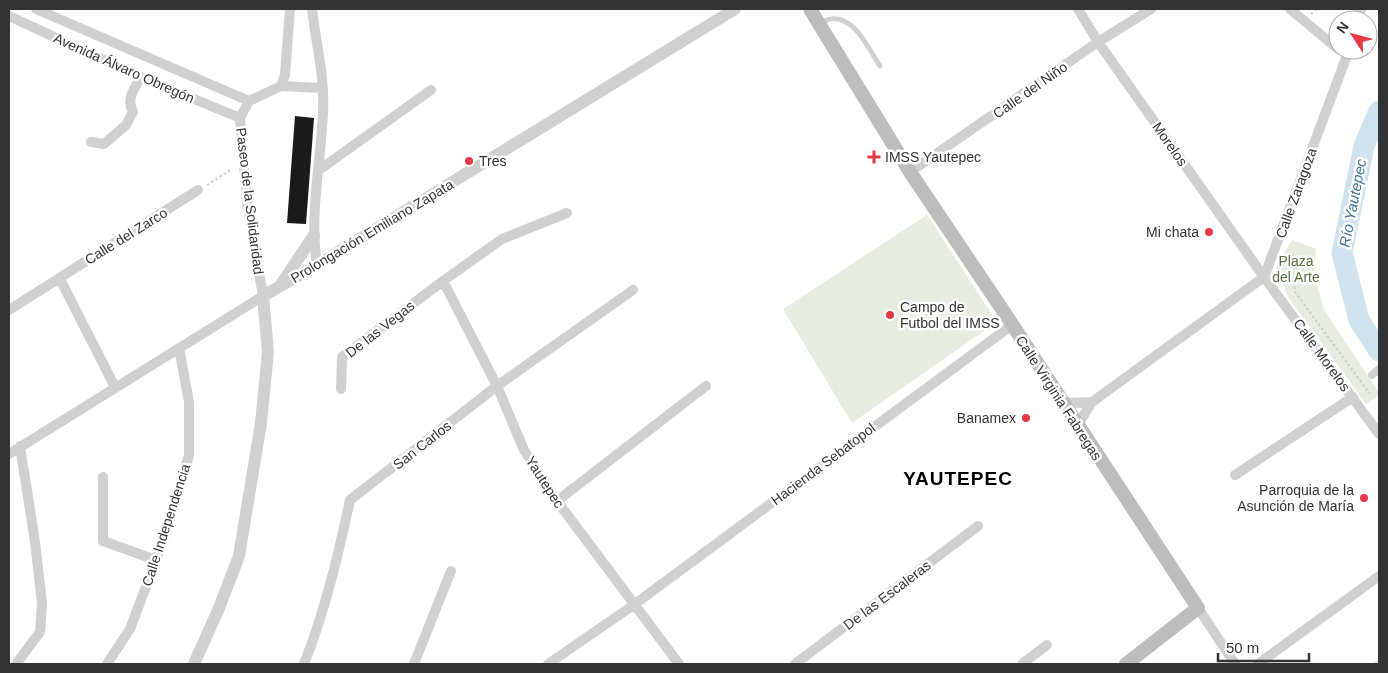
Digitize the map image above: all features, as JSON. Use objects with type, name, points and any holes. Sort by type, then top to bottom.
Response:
[{"type":"main road","name":"Calle Virginia Fabregas","points":[[810,9],[910,172],[1198,608]]},
{"type":"main road","points":[[1126,664],[1198,608]]},
{"type":"street","name":"Avenida Álvaro Obregón","points":[[36,9],[249,101]]},
{"type":"street","points":[[281,86],[285,75],[290,9]]},
{"type":"street","points":[[312,9],[323,110],[314,236],[318,265]]},
{"type":"street","name":"Prolongación Emiliano Zapata","points":[[9,454],[262,296],[318,265],[735,9]]},
{"type":"street","name":"Morelos","points":[[1078,9],[1098,42],[1264,277]]},
{"type":"street","name":"Calle del Niño","points":[[910,172],[1098,42],[1151,9]]},
{"type":"street","points":[[1290,9],[1328,39]]},
{"type":"street","name":"Avenida Álvaro Obregón","points":[[9,16],[141,77],[240,118]]},
{"type":"street","name":"Calle Zaragoza","points":[[1264,277],[1340,60]]},
{"type":"street","points":[[91,142],[104,144],[126,125],[132,112],[129,105],[130,98],[141,77]]},
{"type":"street","points":[[249,101],[281,86],[322,88]]},
{"type":"street","points":[[319,170],[431,90]]},
{"type":"street","name":"Paseo de la Solidaridad","points":[[249,101],[240,118],[247,204],[262,296]]},
{"type":"street","name":"Calle del Zarco","points":[[9,310],[198,190]]},
{"type":"street","points":[[443,281],[502,240],[567,213]]},
{"type":"street","points":[[281,286],[314,236]]},
{"type":"street","points":[[1077,426],[1092,402],[1264,277]]},
{"type":"street","name":"Calle Morelos","points":[[1264,277],[1379,434]]},
{"type":"street","points":[[60,279],[115,387]]},
{"type":"street","name":"Yautepec","points":[[443,281],[497,386],[524,450],[556,501],[679,664]]},
{"type":"street","name":"De las Vegas","points":[[341,389],[342,356],[443,281]]},
{"type":"street","name":"San Carlos","points":[[304,664],[318,628],[350,500],[497,386],[633,290]]},
{"type":"street","points":[[194,664],[219,608],[239,556],[261,422],[268,352],[262,296]]},
{"type":"street","name":"Hacienda Sebatopol","points":[[548,664],[635,604],[1012,325]]},
{"type":"street","name":"Calle Independencia","points":[[107,664],[130,630],[156,560],[189,455],[189,402],[179,348]]},
{"type":"street","points":[[1372,375],[1379,369]]},
{"type":"street","points":[[556,501],[706,386]]},
{"type":"street","points":[[1235,475],[1353,397]]},
{"type":"street","points":[[1063,403],[1092,402]]},
{"type":"street","points":[[16,664],[40,632],[42,603],[35,542],[20,446]]},
{"type":"street","points":[[103,477],[103,541],[156,560]]},
{"type":"street","name":"De las Escaleras","points":[[795,664],[978,526]]},
{"type":"street","points":[[414,664],[451,571]]},
{"type":"street","points":[[1258,664],[1379,576]]},
{"type":"street","points":[[1198,608],[1236,664]]},
{"type":"street","points":[[1022,664],[1048,646]]},
{"type":"lane","points":[[819,23],[831,19],[842,20],[855,28],[880,66]]},
{"type":"path","points":[[198,190],[244,161]]},
{"type":"path","points":[[1271,286],[1292,276],[1295,292],[1370,394]]},
{"type":"green space","name":"Campo de Futbol del IMSS","points":[[927,215],[997,322],[852,423],[783,309]]},
{"type":"green space","name":"Plaza del Arte","points":[[1292,240],[1316,249],[1314,274],[1324,310],[1379,393],[1379,395],[1366,404],[1289,298],[1276,268]]},
{"type":"building","points":[[295,116],[314,118],[306,224],[287,223]]},
{"type":"waterway","name":"Río Yautepec","points":[[1379,111],[1364,146],[1342,253],[1359,320],[1379,351]]},
{"type":"waterway","points":[[1375,664],[1379,663]]},
{"type":"place","name":"IMSS Yautepec","points":[[874,157]]},
{"type":"place","name":"Tres","points":[[469,161]]},
{"type":"place","name":"Mi chata","points":[[1209,232]]},
{"type":"place","name":"Campo de Futbol del IMSS","points":[[890,315]]},
{"type":"place","name":"Banamex","points":[[1026,418]]},
{"type":"place","name":"Parroquia de la Asunción de María","points":[[1364,498]]},
{"type":"district","name":"YAUTEPEC","points":[[958,478]]}]
